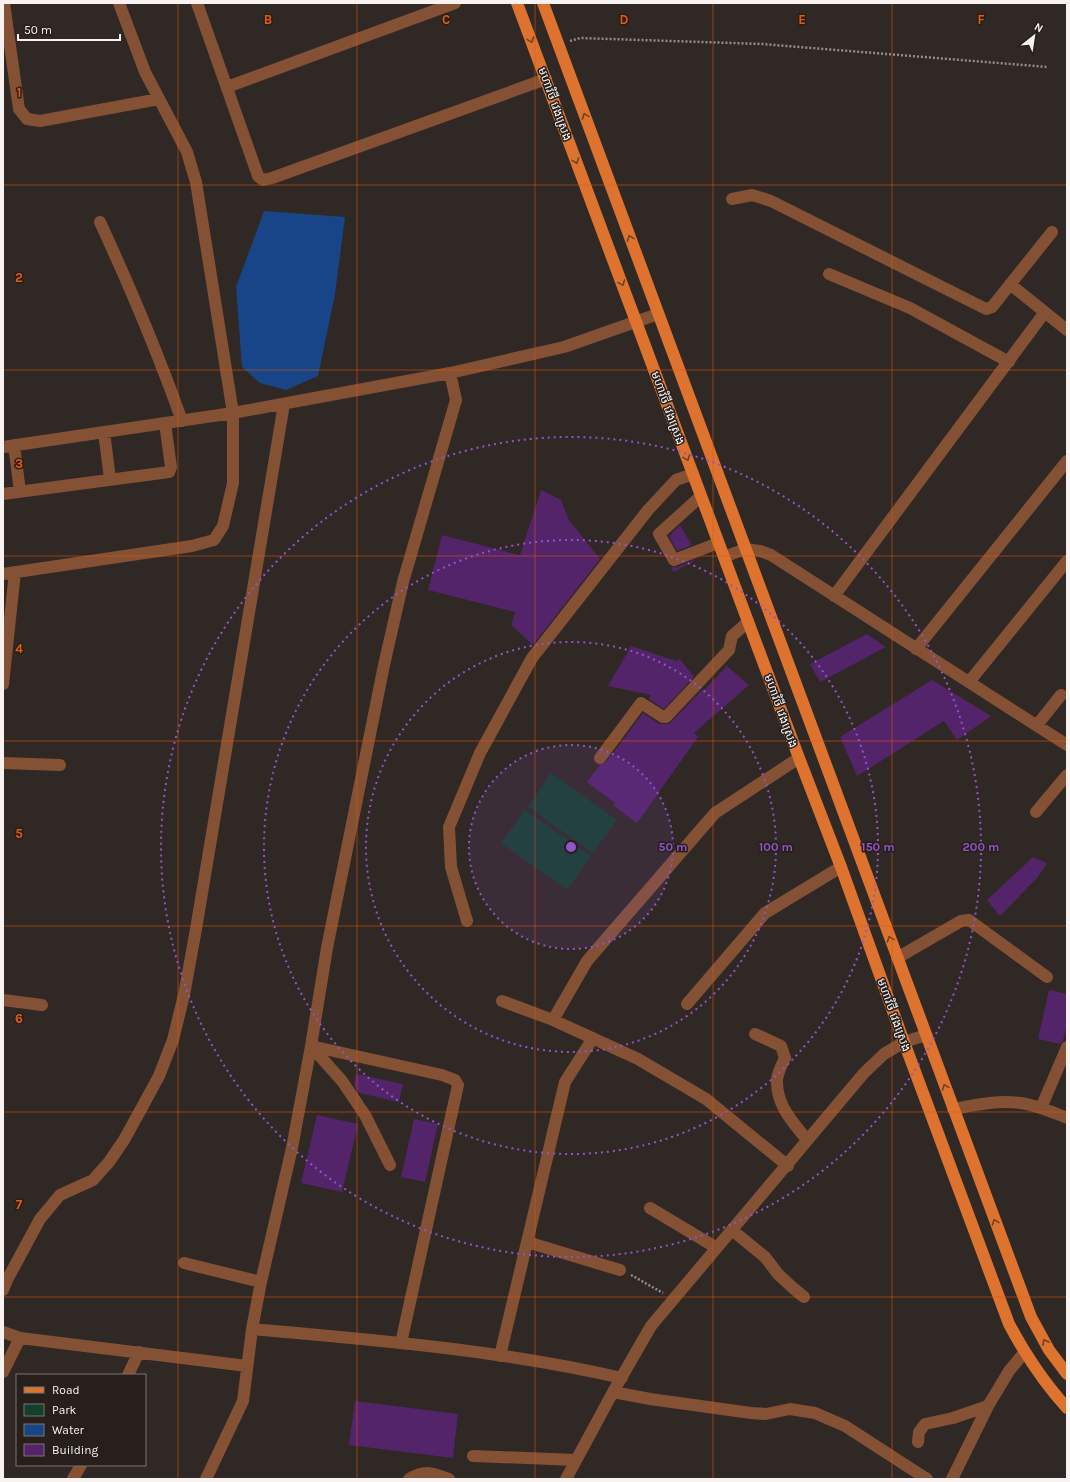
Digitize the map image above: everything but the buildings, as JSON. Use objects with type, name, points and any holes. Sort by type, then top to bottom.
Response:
[{"type":"main road","name":"មហាវិថី វេងស្រេង","points":[[517,3],[798,758],[841,867],[904,1042],[1009,1324],[1024,1353],[1056,1396],[1067,1408]]},
{"type":"main road","name":"មហាវិថី វេងស្រេង","points":[[543,3],[1031,1317],[1049,1350],[1067,1374]]},
{"type":"street","points":[[4,3],[19,109],[27,119],[40,121],[159,99]]},
{"type":"street","points":[[3,574],[192,546],[214,540],[223,526],[233,483],[233,413],[196,182],[187,152],[145,72],[119,3]]},
{"type":"street","points":[[197,3],[258,176],[263,180],[546,79]]},
{"type":"street","points":[[227,87],[455,3]]},
{"type":"street","points":[[732,199],[752,195],[771,200],[986,309],[992,307],[1052,232]]},
{"type":"street","points":[[100,222],[126,278],[162,364],[182,421]]},
{"type":"street","points":[[829,274],[910,308],[1008,362]]},
{"type":"street","points":[[1010,284],[1067,330]]},
{"type":"street","points":[[834,596],[1045,312]]},
{"type":"street","points":[[20,491],[8,446],[233,413],[450,373],[564,347],[658,314]]},
{"type":"street","points":[[206,1479],[243,1401],[252,1329],[261,1282],[292,1148],[327,948],[384,665],[403,582],[456,400],[450,373]]},
{"type":"street","points":[[3,1290],[40,1219],[60,1194],[93,1180],[109,1162],[124,1140],[159,1076],[173,1040],[184,995],[196,929],[284,404]]},
{"type":"street","points":[[3,494],[169,472],[171,467],[165,423]]},
{"type":"street","points":[[104,432],[110,479]]},
{"type":"street","points":[[916,649],[1067,461]]},
{"type":"street","points":[[467,921],[451,867],[449,828],[480,753],[532,658],[648,510],[676,480],[693,474]]},
{"type":"street","points":[[701,496],[659,534],[674,560],[718,543]]},
{"type":"street","points":[[724,557],[746,549],[760,551],[771,556],[1067,745]]},
{"type":"street","points":[[969,682],[1067,561]]},
{"type":"street","points":[[3,684],[15,572]]},
{"type":"street","points":[[600,758],[641,703],[663,717],[666,717],[729,650],[732,636],[748,622]]},
{"type":"street","points":[[1036,725],[1061,695]]},
{"type":"street","points":[[554,1020],[587,961],[715,812],[798,758]]},
{"type":"street","points":[[3,763],[60,765]]},
{"type":"street","points":[[1036,812],[1067,775]]},
{"type":"street","points":[[687,1004],[765,913],[841,867]]},
{"type":"street","points":[[897,958],[961,921],[969,920],[1047,977]]},
{"type":"street","points":[[3,1000],[42,1005]]},
{"type":"street","points":[[502,1001],[554,1020],[638,1059],[706,1099],[788,1166]]},
{"type":"street","points":[[755,1034],[781,1046],[785,1058],[777,1078],[779,1094],[785,1112],[807,1140]]},
{"type":"street","points":[[566,1479],[651,1326],[788,1166],[807,1140],[864,1073],[884,1054],[904,1042],[926,1035]]},
{"type":"street","points":[[500,1356],[565,1082],[593,1038]]},
{"type":"street","points":[[311,1046],[342,1081],[365,1115],[390,1165]]},
{"type":"street","points":[[311,1046],[442,1075],[455,1080],[458,1085],[401,1343]]},
{"type":"street","points":[[1041,1108],[1067,1047]]},
{"type":"street","points":[[953,1108],[994,1102],[1019,1103],[1041,1108],[1067,1118]]},
{"type":"street","points":[[650,1208],[717,1248]]},
{"type":"street","points":[[732,1230],[765,1257],[778,1274],[804,1297]]},
{"type":"street","points":[[527,1242],[620,1270]]},
{"type":"street","points":[[184,1263],[261,1282]]},
{"type":"street","points":[[252,1329],[401,1343],[500,1356],[582,1369],[622,1378]]},
{"type":"street","points":[[3,1332],[20,1338],[247,1366]]},
{"type":"street","points":[[3,1372],[20,1338]]},
{"type":"street","points":[[128,1374],[139,1352]]},
{"type":"street","points":[[952,1479],[988,1406],[1009,1371],[1024,1353]]},
{"type":"street","points":[[613,1392],[650,1399],[751,1413],[766,1414],[790,1409],[815,1414],[845,1426],[927,1479]]},
{"type":"street","points":[[918,1442],[919,1432],[926,1424],[953,1418],[988,1406]]},
{"type":"street","points":[[473,1456],[576,1460]]},
{"type":"street","points":[[74,1479],[81,1466]]},
{"type":"street","points":[[409,1479],[418,1474],[430,1472],[450,1479]]},
{"type":"path","points":[[558,45],[580,38],[762,44],[1048,67]]},
{"type":"path","points":[[620,1270],[674,1299]]},
{"type":"green space","points":[[551,773],[617,820],[593,853],[528,807]]},
{"type":"green space","points":[[525,810],[591,856],[567,890],[501,843]]},
{"type":"water","points":[[264,211],[345,217],[335,294],[318,376],[286,390],[260,383],[242,367],[236,287]]}]
